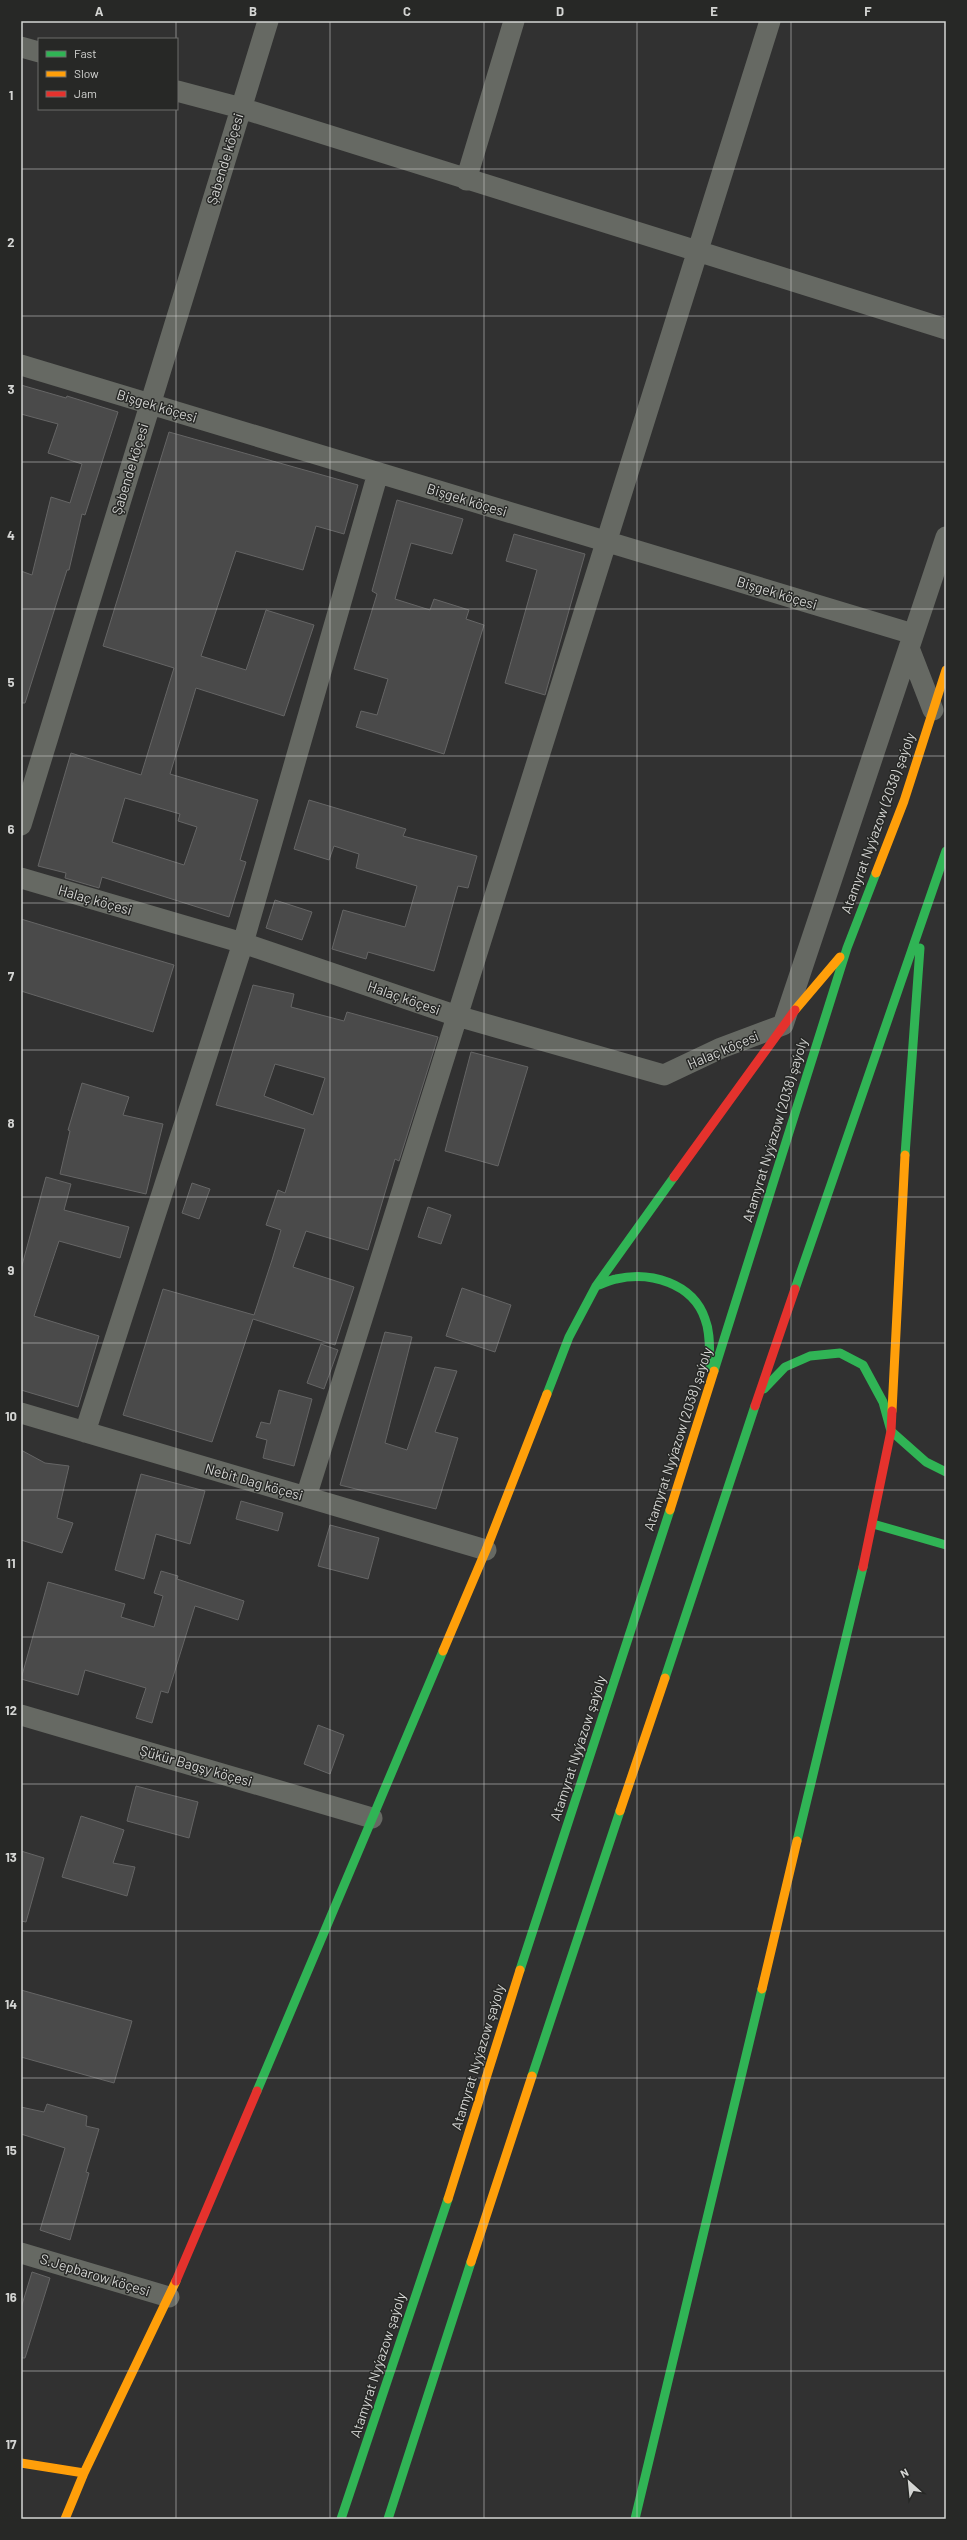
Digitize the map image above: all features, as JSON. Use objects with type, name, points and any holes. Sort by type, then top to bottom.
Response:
[{"type":"main road","name":"Atamyrat Nyýazow (2038) şaýoly","points":[[641,1602],[847,948],[904,801],[946,670]]},
{"type":"main road","points":[[388,2519],[759,1395],[946,851]]},
{"type":"main road","points":[[635,2519],[873,1524],[891,1431],[908,1100],[923,915]]},
{"type":"main road","points":[[65,2519],[84,2473],[169,2298],[486,1550],[569,1337],[596,1286],[783,1025],[847,948]]},
{"type":"main road","points":[[596,1286],[618,1278],[649,1276],[675,1284],[692,1298],[703,1312],[708,1329],[710,1385]]},
{"type":"main road","points":[[759,1395],[785,1367],[810,1356],[840,1353],[863,1365],[883,1402],[891,1431],[926,1462],[946,1472]]},
{"type":"main road","points":[[873,1524],[946,1546]]},
{"type":"main road","name":"Atamyrat Nyýazow şaýoly","points":[[341,2519],[464,2151],[536,1918],[641,1602]]},
{"type":"main road","points":[[21,2463],[84,2473]]},
{"type":"street","name":"Şabende köçesi","points":[[21,825],[268,21]]},
{"type":"street","points":[[466,180],[514,21]]},
{"type":"street","points":[[306,1497],[608,542],[696,253],[770,21]]},
{"type":"street","points":[[21,47],[38,52]]},
{"type":"street","points":[[178,91],[241,108],[696,253],[946,329]]},
{"type":"street","name":"Bişgek köçesi","points":[[21,365],[608,542],[911,641]]},
{"type":"street","points":[[85,1432],[243,944],[378,473]]},
{"type":"street","points":[[783,1025],[946,537]]},
{"type":"street","points":[[911,641],[933,710]]},
{"type":"street","name":"Halaç köçesi","points":[[21,878],[243,944],[457,1016],[664,1075],[721,1048],[783,1025]]},
{"type":"street","name":"Nebit Dag köçesi","points":[[21,1413],[486,1550]]},
{"type":"street","name":"Şükür Bagşy köçesi","points":[[21,1715],[372,1818]]},
{"type":"street","name":"S.Jepbarow köçesi","points":[[21,2253],[169,2298]]},
{"type":"building","points":[[21,385],[66,398],[67,396],[118,412],[85,515],[82,514],[69,570],[67,570],[25,703],[21,703],[21,571],[32,575],[51,497],[70,503],[82,464],[48,453],[58,424],[21,414]]},
{"type":"building","points":[[169,432],[358,485],[344,534],[316,526],[303,570],[236,551],[201,656],[246,670],[266,610],[314,625],[284,716],[196,688],[170,774],[258,800],[240,860],[246,862],[229,917],[102,877],[99,888],[65,878],[66,873],[38,866],[71,753],[141,775],[174,668],[103,646]],"holes":[[[125,798],[180,814],[178,821],[197,827],[184,865],[112,842]]]},
{"type":"building","points":[[397,500],[463,519],[452,554],[411,543],[395,599],[430,610],[434,599],[469,610],[466,619],[484,625],[444,754],[356,727],[361,711],[377,715],[388,679],[354,669],[377,594],[372,591]]},
{"type":"building","points":[[514,534],[585,554],[545,695],[505,683],[537,570],[506,561]]},
{"type":"building","points":[[309,800],[406,829],[403,836],[477,856],[468,888],[458,886],[434,971],[368,952],[366,959],[332,949],[343,910],[405,927],[417,886],[356,868],[359,854],[334,846],[329,860],[294,849]]},
{"type":"building","points":[[275,900],[312,912],[302,940],[266,928]]},
{"type":"building","points":[[21,919],[174,965],[153,1032],[21,991]]},
{"type":"building","points":[[253,985],[294,994],[291,1007],[344,1021],[347,1012],[438,1037],[399,1161],[395,1159],[368,1250],[306,1231],[293,1267],[354,1287],[335,1345],[253,1319],[212,1442],[123,1415],[163,1289],[254,1315],[281,1230],[266,1225],[278,1190],[285,1193],[305,1129],[216,1105]],"holes":[[[275,1064],[325,1078],[313,1115],[264,1096]]]},
{"type":"building","points":[[471,1052],[528,1067],[498,1166],[445,1151]]},
{"type":"building","points":[[82,1083],[129,1097],[123,1115],[163,1124],[146,1194],[60,1174],[70,1131],[68,1130]]},
{"type":"building","points":[[46,1177],[71,1184],[64,1210],[129,1227],[120,1258],[59,1241],[34,1316],[99,1336],[78,1407],[21,1390],[21,1269]]},
{"type":"building","points":[[192,1183],[210,1189],[199,1219],[182,1213]]},
{"type":"building","points":[[428,1207],[451,1215],[441,1244],[418,1237]]},
{"type":"building","points":[[462,1288],[511,1305],[495,1352],[446,1336]]},
{"type":"building","points":[[385,1332],[412,1337],[385,1443],[407,1450],[435,1367],[457,1371],[435,1432],[458,1438],[436,1509],[340,1485]]},
{"type":"building","points":[[321,1344],[338,1350],[324,1389],[307,1383]]},
{"type":"building","points":[[279,1390],[312,1399],[294,1466],[263,1458],[267,1440],[256,1437],[261,1422],[270,1424]]},
{"type":"building","points":[[21,1450],[45,1463],[69,1466],[57,1518],[73,1523],[62,1553],[21,1540]]},
{"type":"building","points":[[141,1474],[205,1491],[190,1544],[156,1534],[144,1579],[115,1570]]},
{"type":"building","points":[[241,1501],[283,1513],[278,1531],[236,1519]]},
{"type":"building","points":[[330,1525],[379,1538],[368,1579],[318,1566]]},
{"type":"building","points":[[161,1571],[178,1576],[177,1579],[244,1601],[238,1620],[195,1606],[168,1693],[161,1691],[152,1723],[136,1718],[146,1688],[85,1670],[78,1695],[21,1679],[48,1582],[125,1604],[121,1617],[154,1627],[163,1596],[154,1593]]},
{"type":"building","points":[[318,1725],[344,1735],[330,1774],[304,1764]]},
{"type":"building","points":[[136,1786],[198,1802],[189,1838],[127,1821]]},
{"type":"building","points":[[81,1816],[124,1830],[113,1863],[135,1867],[127,1896],[62,1877]]},
{"type":"building","points":[[21,1851],[44,1858],[26,1922],[21,1921]]},
{"type":"building","points":[[21,1990],[132,2021],[114,2083],[21,2057]]},
{"type":"building","points":[[47,2104],[87,2116],[86,2126],[99,2129],[86,2172],[89,2173],[70,2240],[40,2230],[65,2148],[21,2134],[21,2107],[44,2112]]},
{"type":"building","points":[[32,2272],[50,2278],[25,2358],[21,2358],[21,2308]]},
{"type":"traffic: fast","points":[[795,1289],[946,851]]},
{"type":"traffic: fast","points":[[714,1371],[847,948],[876,873]]},
{"type":"traffic: fast","points":[[905,1155],[920,948]]},
{"type":"traffic: fast","points":[[547,1394],[569,1337],[596,1286],[674,1177]]},
{"type":"traffic: fast","points":[[596,1286],[613,1280],[629,1277],[643,1277],[669,1282],[681,1288],[691,1296],[705,1319],[709,1337],[710,1367]]},
{"type":"traffic: fast","points":[[764,1389],[785,1367],[810,1356],[840,1353],[863,1365],[883,1402],[891,1431],[926,1462],[946,1472]]},
{"type":"traffic: fast","points":[[665,1678],[755,1406]]},
{"type":"traffic: fast","points":[[520,1970],[670,1510]]},
{"type":"traffic: fast","points":[[873,1524],[946,1545]]},
{"type":"traffic: fast","points":[[797,1841],[863,1567]]},
{"type":"traffic: fast","points":[[257,2091],[443,1651]]},
{"type":"traffic: fast","points":[[532,2076],[620,1811]]},
{"type":"traffic: fast","points":[[635,2519],[762,1989]]},
{"type":"traffic: fast","points":[[341,2519],[448,2199]]},
{"type":"traffic: fast","points":[[388,2519],[471,2262]]},
{"type":"traffic: slow","points":[[876,873],[904,801],[946,670]]},
{"type":"traffic: slow","points":[[795,1010],[840,957]]},
{"type":"traffic: slow","points":[[892,1411],[905,1155]]},
{"type":"traffic: slow","points":[[670,1510],[714,1371]]},
{"type":"traffic: slow","points":[[443,1651],[486,1550],[547,1394]]},
{"type":"traffic: slow","points":[[620,1811],[665,1678]]},
{"type":"traffic: slow","points":[[762,1989],[797,1841]]},
{"type":"traffic: slow","points":[[448,2199],[520,1970]]},
{"type":"traffic: slow","points":[[471,2262],[532,2076]]},
{"type":"traffic: slow","points":[[65,2519],[84,2473],[176,2281]]},
{"type":"traffic: slow","points":[[21,2463],[84,2473]]},
{"type":"traffic: jam","points":[[674,1177],[795,1010]]},
{"type":"traffic: jam","points":[[755,1406],[795,1289]]},
{"type":"traffic: jam","points":[[863,1567],[891,1431],[892,1411]]},
{"type":"traffic: jam","points":[[176,2281],[257,2091]]}]
